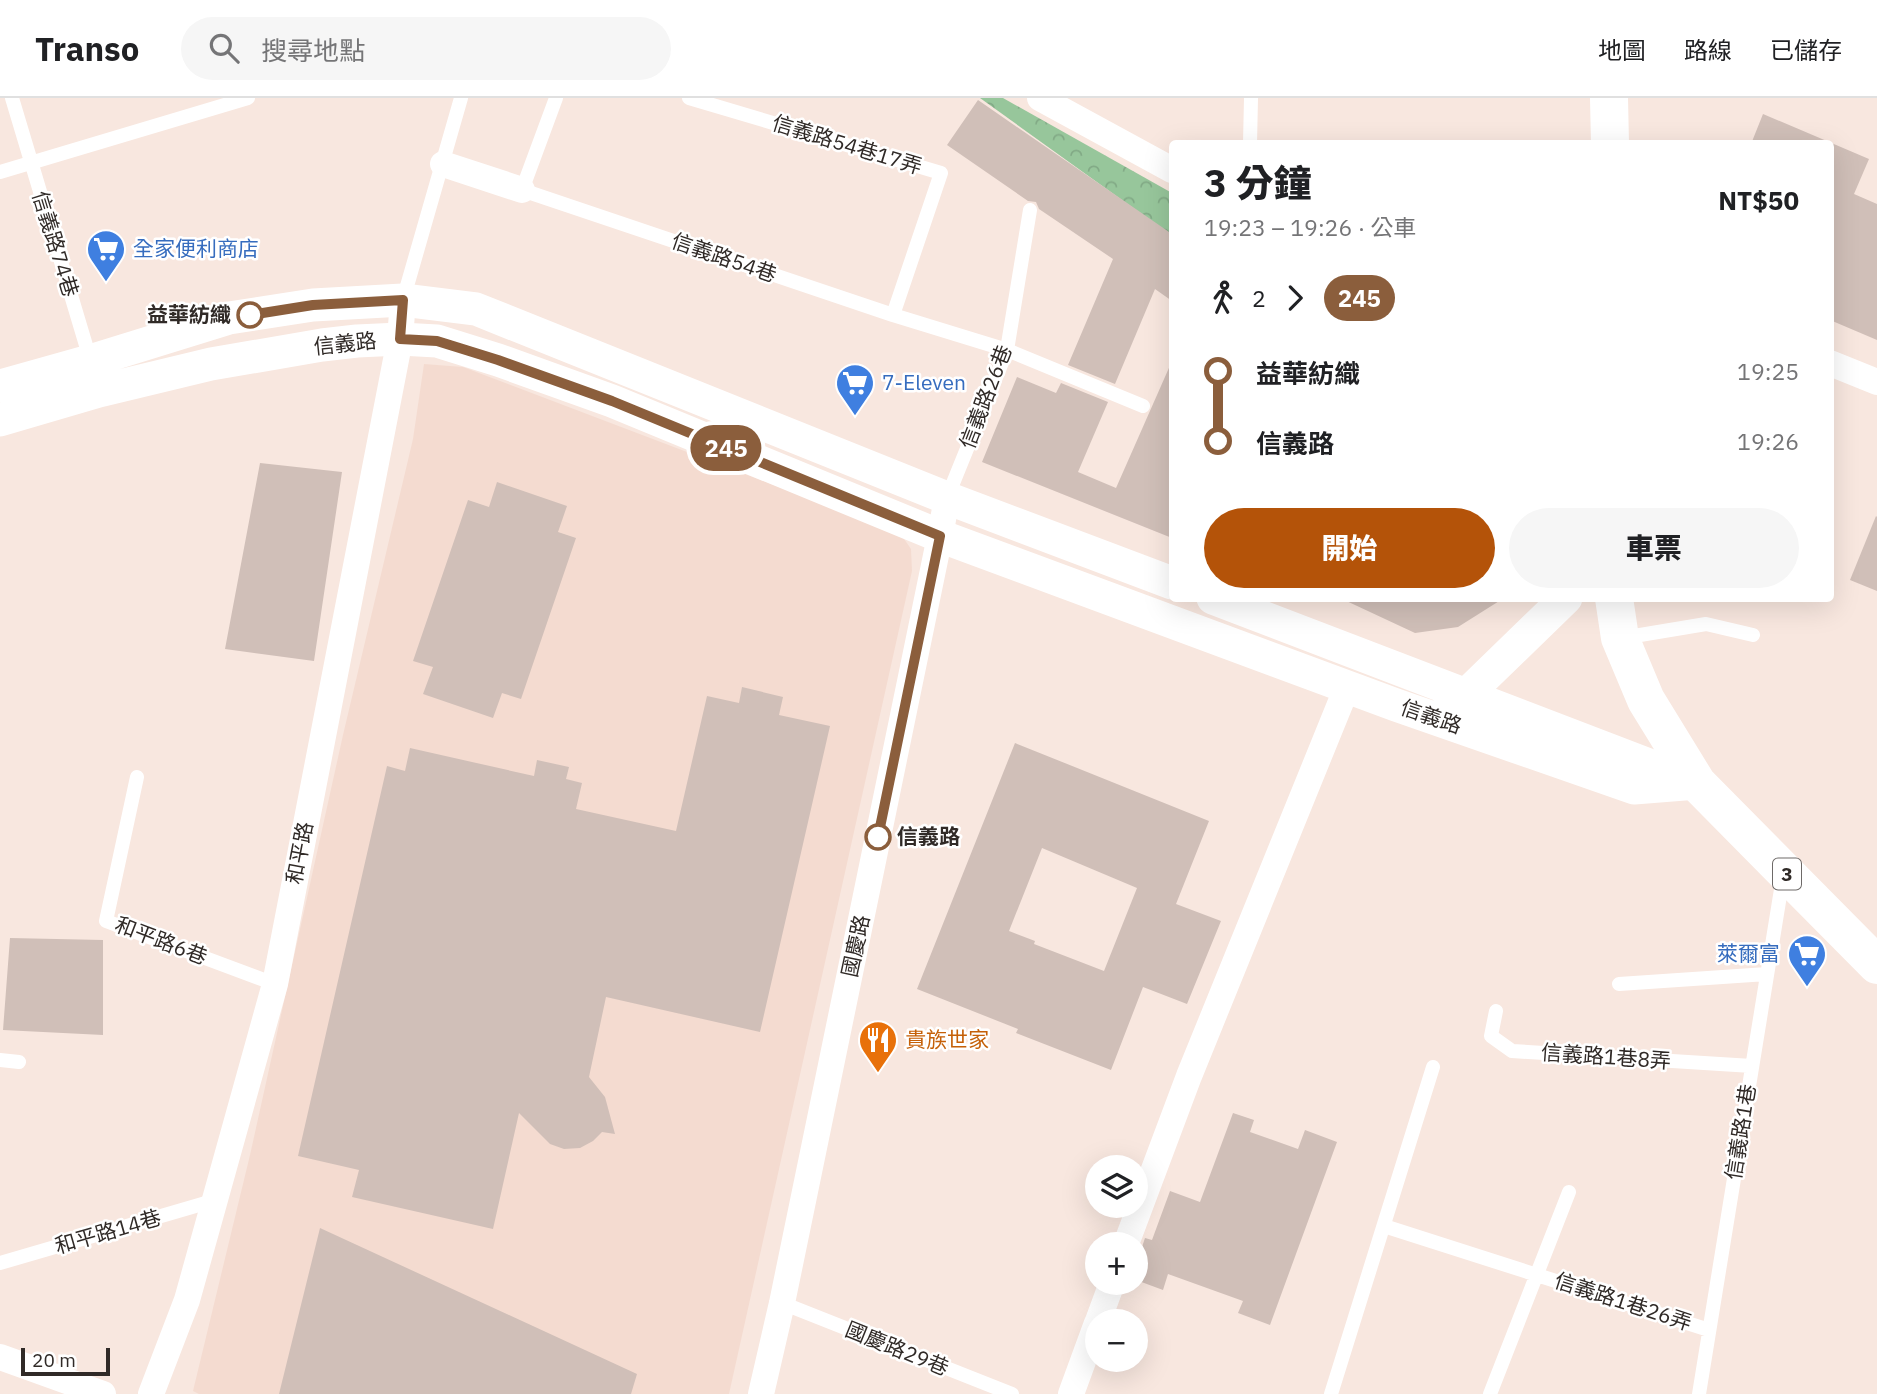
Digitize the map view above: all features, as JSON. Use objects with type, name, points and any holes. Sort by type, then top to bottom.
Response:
[{"type":"main road","points":[[1609,98],[1610,140]]},
{"type":"main road","name":"3","points":[[1615,602],[1620,638],[1646,700],[1697,783],[1877,965]]},
{"type":"street","points":[[1040,98],[1169,168]]},
{"type":"street","name":"信義路54巷","points":[[443,164],[522,190]]},
{"type":"street","name":"信義路","points":[[0,420],[229,318],[313,305],[403,300],[476,309],[947,498],[1169,582]]},
{"type":"street","name":"和平路","points":[[151,1394],[187,1300],[275,984],[400,339],[403,300]]},
{"type":"street","name":"信義路","points":[[0,386],[211,364],[322,345],[400,339],[437,341],[612,401],[940,536],[1396,705],[1634,788],[1697,783]]},
{"type":"street","points":[[1834,365],[1877,382]]},
{"type":"street","name":"國慶路","points":[[761,1394],[947,498]]},
{"type":"street","name":"信義路","points":[[1224,602],[1697,783]]},
{"type":"street","points":[[1396,705],[1442,703],[1467,694],[1562,602]]},
{"type":"street","points":[[1130,1232],[1189,1076],[1347,687]]},
{"type":"street","points":[[0,1357],[103,1394]]},
{"type":"street","points":[[1071,1394],[1085,1357]]},
{"type":"lane","name":"信義路74巷","points":[[12,98],[94,376]]},
{"type":"lane","points":[[0,172],[248,98]]},
{"type":"lane","points":[[403,300],[461,98]]},
{"type":"lane","points":[[522,190],[555,98]]},
{"type":"lane","name":"信義路54巷17弄","points":[[689,98],[941,173],[893,315]]},
{"type":"lane","points":[[1250,140],[1251,98]]},
{"type":"lane","name":"信義路54巷","points":[[522,190],[893,315],[1007,349],[1143,407]]},
{"type":"lane","name":"信義路26巷","points":[[947,498],[1007,349],[1030,210]]},
{"type":"lane","points":[[1620,638],[1706,624],[1753,635]]},
{"type":"lane","name":"和平路6巷","points":[[136,777],[106,921],[275,984]]},
{"type":"lane","name":"信義路1巷","points":[[1699,1394],[1784,871]]},
{"type":"lane","points":[[1619,984],[1767,974]]},
{"type":"lane","name":"信義路1巷8弄","points":[[1496,1010],[1490,1036],[1512,1051],[1752,1066]]},
{"type":"lane","points":[[0,1060],[19,1062]]},
{"type":"lane","points":[[1331,1394],[1433,1067]]},
{"type":"lane","name":"信義路1巷26弄","points":[[1490,1394],[1569,1192]]},
{"type":"lane","name":"和平路14巷","points":[[0,1263],[216,1200]]},
{"type":"lane","name":"信義路1巷26弄","points":[[1384,1226],[1710,1330]]},
{"type":"lane","name":"國慶路29巷","points":[[782,1303],[1012,1394]]},
{"type":"shaded area","points":[[424,364],[463,367],[900,533],[911,549],[912,571],[729,1394],[199,1394],[193,1391],[250,1155],[343,735],[413,439]]},
{"type":"green space","points":[[980,98],[1003,98],[1169,191],[1169,234]]},
{"type":"building","points":[[978,100],[1169,232],[1169,299],[1155,289],[1115,384],[1068,365],[1113,259],[1039,209],[1036,202],[1028,201],[947,145]]},
{"type":"building","points":[[1763,114],[1824,140],[1753,140]]},
{"type":"building","points":[[1834,144],[1869,159],[1854,194],[1877,204],[1877,340],[1834,322]]},
{"type":"building","points":[[1169,368],[1169,537],[982,462],[1017,377],[1056,393],[1061,383],[1108,402],[1078,472],[1116,488]]},
{"type":"building","points":[[260,463],[342,472],[314,661],[225,649]]},
{"type":"building","points":[[497,482],[567,506],[558,532],[576,538],[521,699],[502,693],[493,718],[423,694],[433,667],[413,661],[468,500],[489,507]]},
{"type":"building","points":[[1877,517],[1877,591],[1850,580]]},
{"type":"building","points":[[1349,602],[1498,602],[1458,627],[1415,633]]},
{"type":"building","points":[[742,687],[783,697],[779,715],[830,726],[760,1032],[606,997],[589,1077],[605,1097],[615,1134],[602,1132],[580,1148],[564,1149],[550,1144],[519,1113],[493,1229],[352,1197],[359,1170],[298,1156],[387,766],[405,771],[410,748],[534,776],[537,760],[569,767],[566,779],[582,783],[576,809],[676,831],[707,696],[739,703]]},
{"type":"building","points":[[1015,743],[1209,821],[1176,904],[1221,921],[1187,1004],[1143,987],[1111,1070],[1016,1033],[1018,1029],[917,989]],"holes":[[[1042,848],[1137,888],[1104,971],[1034,944],[1035,941],[1009,931]]]},
{"type":"building","points":[[10,938],[103,940],[103,1035],[3,1030]]},
{"type":"building","points":[[1233,1113],[1254,1120],[1250,1132],[1298,1149],[1305,1130],[1337,1142],[1270,1325],[1238,1313],[1243,1301],[1168,1274],[1163,1290],[1148,1284],[1148,1239],[1152,1240],[1170,1191],[1200,1202]]},
{"type":"building","points":[[320,1228],[637,1374],[631,1394],[279,1394]]},
{"type":"bus line","name":"245","points":[[250,315],[313,305],[403,300],[400,339],[437,341],[612,401],[940,536],[878,837]]},
{"type":"place","name":"全家便利商店","points":[[106,283]]},
{"type":"place","name":"益華紡織","points":[[250,315]]},
{"type":"place","name":"7-Eleven","points":[[855,417]]},
{"type":"place","name":"信義路","points":[[878,837]]},
{"type":"place","name":"萊爾富","points":[[1807,988]]},
{"type":"place","name":"貴族世家","points":[[878,1074]]}]
